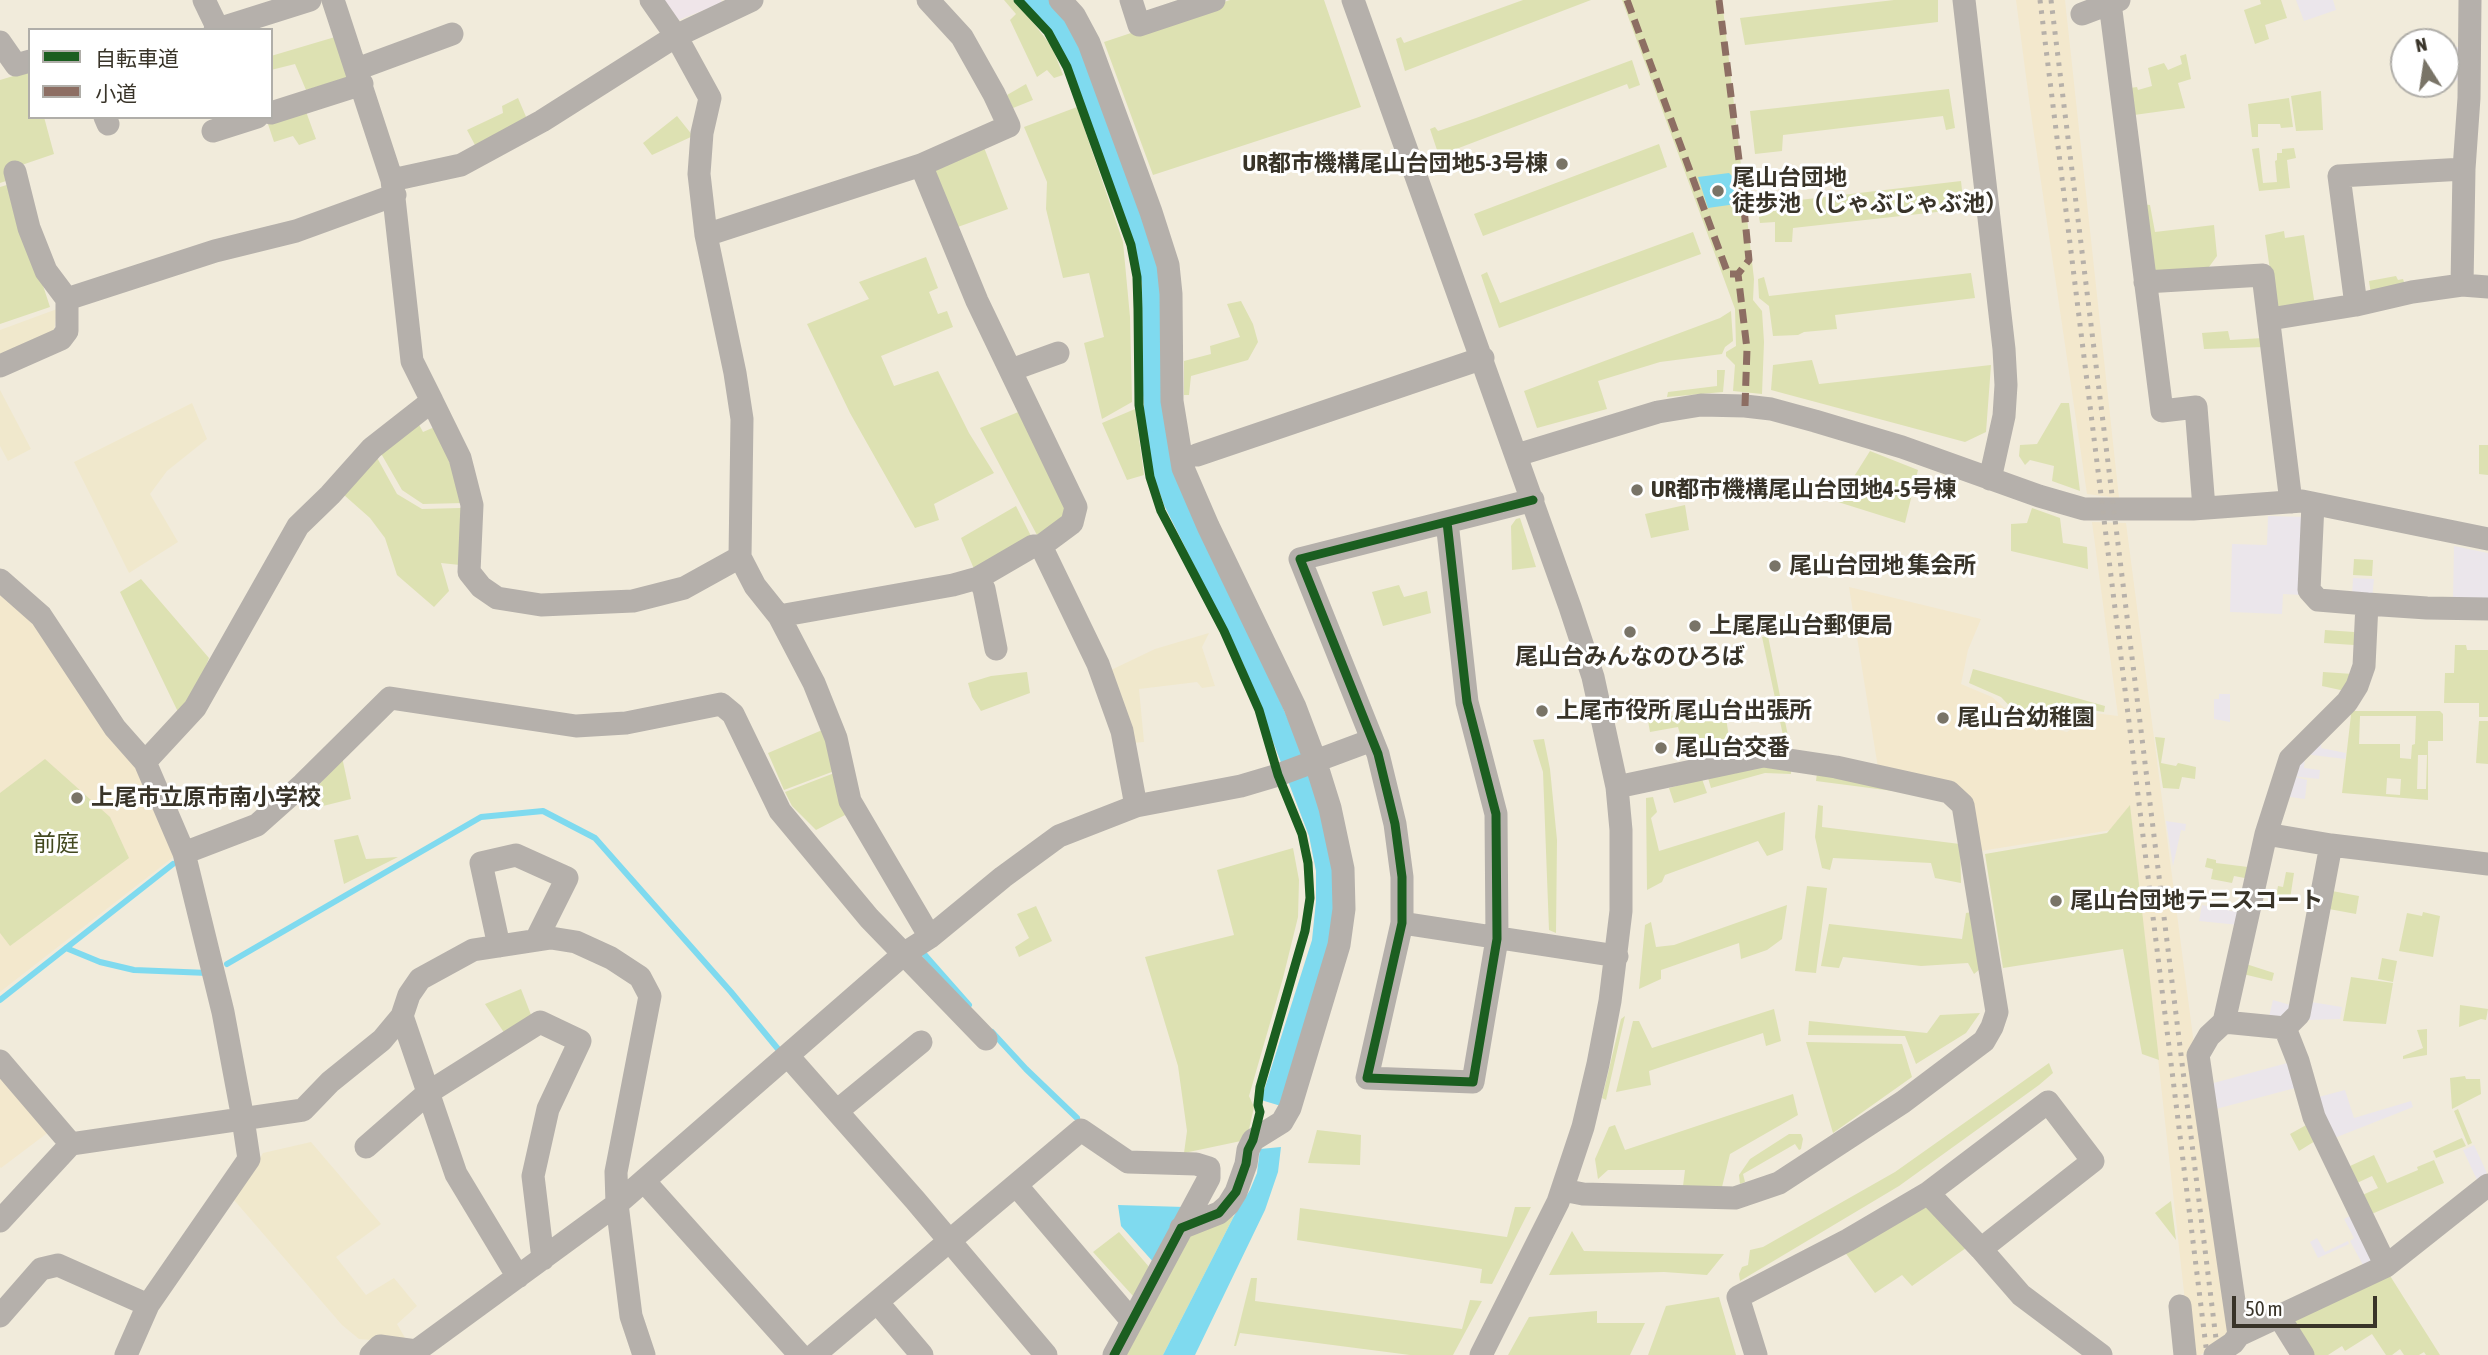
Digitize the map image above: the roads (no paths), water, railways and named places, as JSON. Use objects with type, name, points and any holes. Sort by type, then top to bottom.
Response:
[{"type":"street","points":[[204,0],[216,28]]},
{"type":"street","points":[[219,28],[310,0]]},
{"type":"street","points":[[333,0],[393,187],[412,361],[460,458],[472,505],[469,572],[481,587],[497,598],[541,605],[633,601],[684,588],[740,557]]},
{"type":"street","points":[[651,0],[676,36],[710,99],[702,133],[699,174],[706,235],[742,419],[740,557],[755,586],[779,616],[814,683],[836,738],[849,801],[930,937]]},
{"type":"street","points":[[66,299],[215,251],[296,231],[393,187],[461,165],[542,121],[676,36],[752,0]]},
{"type":"street","points":[[706,235],[921,165],[1009,126],[962,37],[928,0]]},
{"type":"street","points":[[1060,0],[1074,15],[1089,43],[1168,265],[1171,294],[1172,401],[1208,526],[1295,707],[1330,808],[1343,869],[1344,909],[1339,945],[1290,1108],[1282,1122],[1253,1140],[1236,1192],[1228,1205],[1219,1213],[1181,1228]]},
{"type":"street","points":[[1131,0],[1139,25],[1214,0]]},
{"type":"street","points":[[1353,0],[1483,358],[1593,677],[1617,787],[1621,830],[1621,911],[1617,956],[1598,1063],[1583,1127],[1563,1190],[1481,1355]]},
{"type":"street","points":[[1964,0],[2006,385],[2004,416],[1990,479]]},
{"type":"street","points":[[2462,285],[2464,169],[2478,99],[2470,0]]},
{"type":"street","points":[[2082,14],[2115,2],[2162,411],[2196,407],[2204,508]]},
{"type":"street","points":[[273,112],[452,34]]},
{"type":"street","points":[[0,42],[16,65],[28,62]]},
{"type":"street","points":[[213,131],[251,119]]},
{"type":"street","points":[[779,616],[953,585],[978,578],[1033,546],[1041,546],[1072,523],[1076,508],[978,301],[921,165]]},
{"type":"street","points":[[2356,305],[2339,176],[2464,169]]},
{"type":"street","points":[[0,366],[61,339],[67,331],[66,299],[46,271],[29,228],[15,172]]},
{"type":"street","points":[[2146,282],[2263,275],[2302,503],[2309,590],[2318,600],[2427,608],[2488,609]]},
{"type":"street","points":[[2270,319],[2356,305],[2412,292],[2462,285],[2488,287]]},
{"type":"street","points":[[1011,370],[1058,353]]},
{"type":"street","points":[[1188,457],[1483,358]]},
{"type":"street","points":[[145,762],[195,708],[298,526],[372,448],[432,401]]},
{"type":"street","points":[[1517,455],[1658,412],[1701,405],[1734,405],[1771,409],[1815,421],[1902,447],[2084,509],[2204,508],[2302,503],[2488,539]]},
{"type":"street","points":[[1447,522],[1467,702],[1496,814],[1497,939],[1473,1082],[1367,1078],[1402,923],[1402,877],[1395,824],[1372,740],[1300,559],[1533,500]]},
{"type":"street","points":[[1041,546],[1098,664],[1122,732],[1136,806]]},
{"type":"street","points":[[978,578],[985,589],[996,649]]},
{"type":"street","points":[[0,580],[41,616],[115,728],[145,762],[184,853],[223,1012],[243,1119],[249,1159],[148,1305],[126,1355]]},
{"type":"street","points":[[2239,1335],[2197,1055],[2209,1036],[2224,1022],[2266,834],[2290,759],[2347,702],[2357,686],[2364,666],[2367,604]]},
{"type":"street","points":[[184,853],[257,825],[390,698],[576,726],[626,723],[721,704],[733,714],[780,811],[869,918],[986,1039]]},
{"type":"street","points":[[370,1355],[380,1346],[416,1351],[617,1204],[905,953],[930,937],[1003,877],[1059,836],[1136,806],[1241,786],[1372,740]]},
{"type":"street","points":[[1563,1190],[1583,1194],[1735,1198],[1779,1183],[1903,1102],[1984,1041],[1997,1012],[1963,805],[1949,792],[1836,767],[1763,756],[1617,787]]},
{"type":"street","points":[[2266,834],[2331,845],[2488,864]]},
{"type":"street","points":[[2285,1028],[2299,1014],[2331,845]]},
{"type":"street","points":[[499,946],[481,863],[516,855],[567,878],[536,940]]},
{"type":"street","points":[[1402,923],[1617,956]]},
{"type":"street","points":[[0,1221],[71,1144],[303,1110],[330,1082],[382,1040],[402,1016],[409,995],[420,979],[473,950],[551,938],[576,942],[611,957],[640,977],[650,996],[616,1172],[617,1204],[631,1316],[644,1355]]},
{"type":"street","points":[[402,1016],[456,1174],[519,1277]]},
{"type":"street","points":[[366,1147],[429,1092],[540,1022],[580,1041],[548,1109],[533,1176],[543,1259]]},
{"type":"street","points":[[2224,1022],[2285,1028]]},
{"type":"street","points":[[2285,1028],[2298,1060],[2314,1117],[2386,1266]]},
{"type":"street","points":[[837,1111],[921,1042]]},
{"type":"street","points":[[788,1056],[1046,1355]]},
{"type":"street","points":[[0,1061],[71,1144]]},
{"type":"street","points":[[1756,1355],[1738,1297],[1848,1241],[1928,1193],[2048,1102],[2093,1161],[1981,1249]]},
{"type":"street","points":[[814,1355],[1081,1130],[1128,1162],[1196,1164],[1209,1168],[1248,1150]]},
{"type":"street","points":[[1114,1355],[1209,1178],[1209,1168]]},
{"type":"street","points":[[644,1181],[800,1355]]},
{"type":"street","points":[[1016,1185],[1132,1321]]},
{"type":"street","points":[[2215,1355],[2233,1343],[2239,1335],[2386,1266],[2488,1185]]},
{"type":"street","points":[[1928,1193],[2021,1295],[2101,1355]]},
{"type":"street","points":[[0,1316],[41,1269],[58,1265],[148,1305]]},
{"type":"street","points":[[877,1302],[922,1355]]},
{"type":"street","points":[[2180,1306],[2185,1355]]},
{"type":"street","points":[[2278,1315],[2303,1355]]},
{"type":"water","points":[[1020,0],[1049,0],[1071,24],[1160,262],[1175,464],[1154,470],[1145,428],[1142,284],[1134,246],[1067,60],[1053,35]]},
{"type":"water","name":"尾山台団地 徒歩池（じゃぶじゃぶ池）","points":[[1729,173],[1732,176],[1736,204],[1708,208],[1698,177]]},
{"type":"water","points":[[1174,476],[1223,573],[1304,755],[1332,843],[1334,939],[1281,1106],[1261,1100],[1312,940],[1316,871],[1309,836],[1243,663],[1164,505],[1156,481]]},
{"type":"water","points":[[1281,1147],[1278,1172],[1265,1210],[1195,1355],[1163,1355],[1250,1190],[1257,1173],[1260,1149]]},
{"type":"water","points":[[1118,1205],[1184,1207],[1155,1264],[1121,1226]]},
{"type":"waterway","points":[[1156,441],[1164,477],[1177,503]]},
{"type":"waterway","points":[[227,964],[481,817],[543,811],[595,838],[778,1049]]},
{"type":"waterway","points":[[0,1000],[173,864]]},
{"type":"waterway","points":[[66,948],[100,962],[134,970],[208,973]]},
{"type":"waterway","points":[[924,954],[969,1005]]},
{"type":"waterway","points":[[992,1032],[1077,1118]]},
{"type":"railway","points":[[2040,0],[2207,1355]]},
{"type":"railway","points":[[2051,0],[2218,1355]]},
{"type":"place","name":"UR都市機構尾山台団地5-3号棟","points":[[1562,164]]},
{"type":"place","name":"尾山台団地 徒歩池（じゃぶじゃぶ池）","points":[[1718,191]]},
{"type":"place","name":"UR都市機構尾山台団地4-5号棟","points":[[1637,490]]},
{"type":"place","name":"尾山台団地 集会所","points":[[1775,566]]},
{"type":"place","name":"上尾尾山台郵便局","points":[[1695,626]]},
{"type":"place","name":"尾山台みんなのひろば","points":[[1630,632]]},
{"type":"place","name":"上尾市役所 尾山台出張所","points":[[1542,711]]},
{"type":"place","name":"尾山台幼稚園","points":[[1943,718]]},
{"type":"place","name":"尾山台交番","points":[[1661,748]]},
{"type":"place","name":"上尾市立原市南小学校","points":[[77,798]]},
{"type":"place","name":"尾山台団地テニスコート","points":[[2056,901]]},
{"type":"park label","name":"前庭","points":[[56,844]]}]
